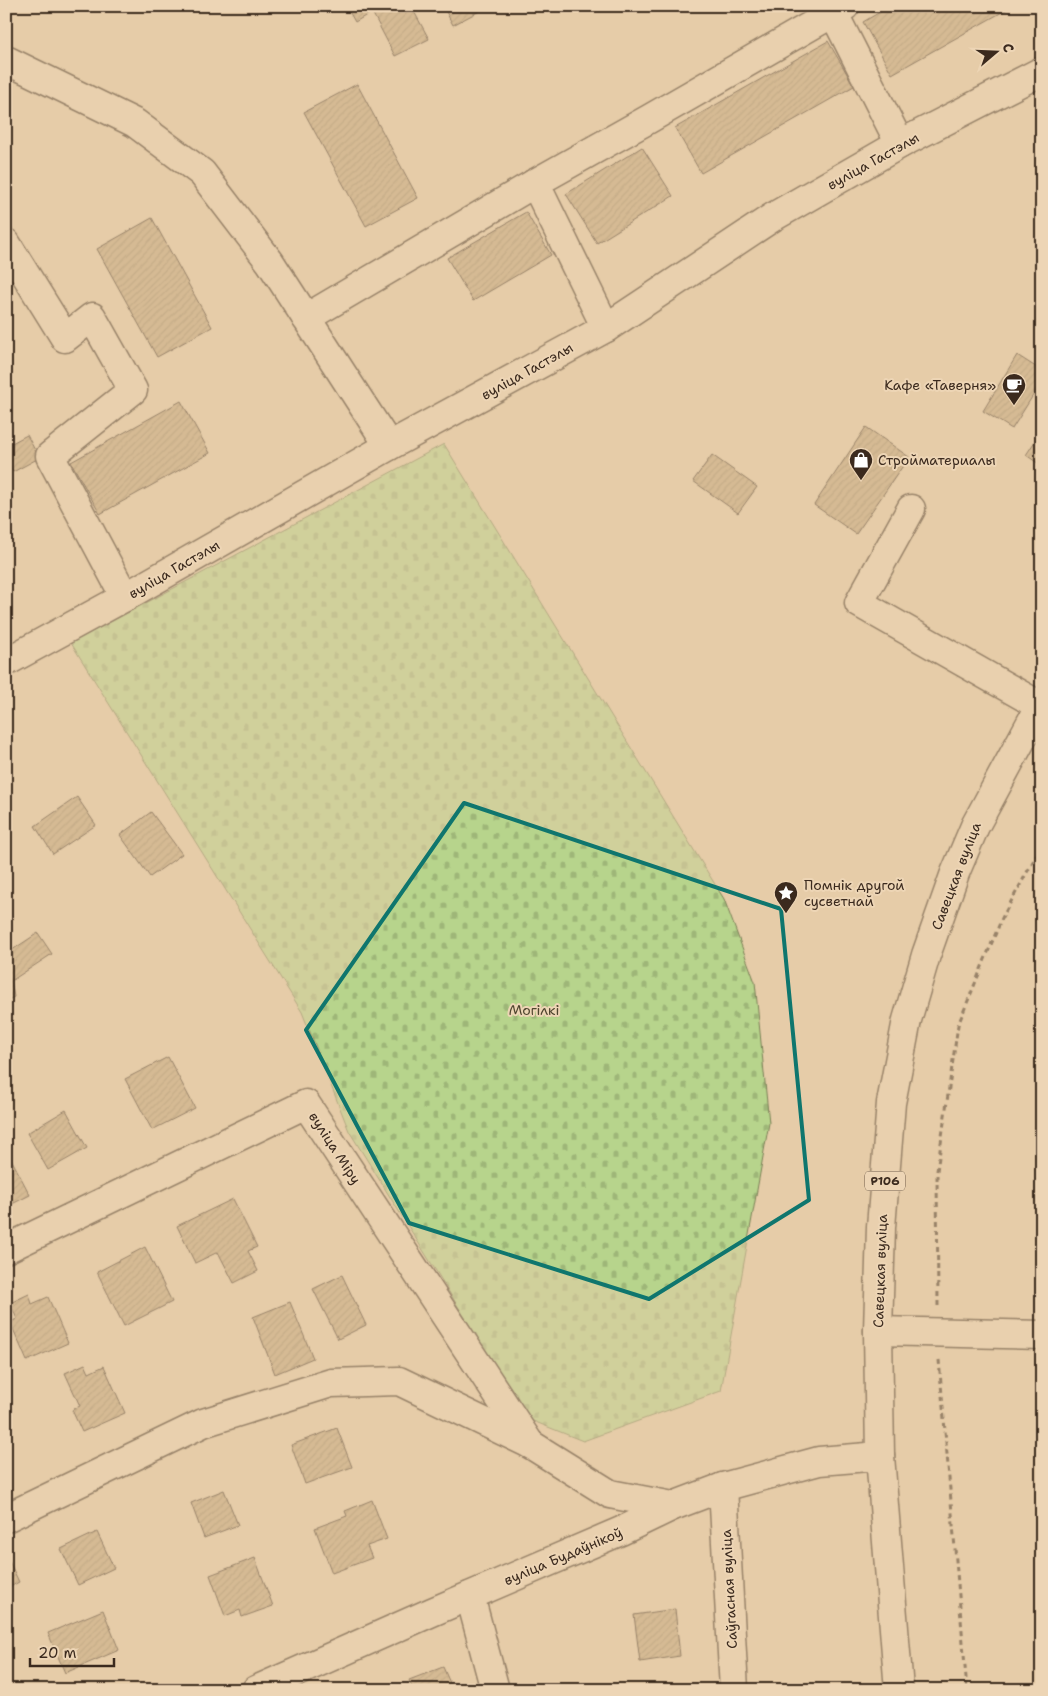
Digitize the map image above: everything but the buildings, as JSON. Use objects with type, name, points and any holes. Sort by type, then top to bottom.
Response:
[{"type":"street","points":[[306,318],[535,183],[650,119],[839,9],[900,144]]},
{"type":"street","points":[[6,60],[135,123],[202,173],[270,262],[389,446]]},
{"type":"street","name":"вуліца Гастэлы","points":[[6,662],[125,597],[389,446],[606,328],[773,217],[900,144],[1042,71]]},
{"type":"street","points":[[535,183],[606,328]]},
{"type":"street","points":[[6,244],[65,338],[92,317],[133,390],[50,456],[125,597]]},
{"type":"street","points":[[911,509],[859,603],[1041,705]]},
{"type":"street","name":"Савецкая вуліца","points":[[899,1690],[880,1456],[878,1331],[881,1227],[891,1104],[907,1020],[955,873],[975,826],[1041,705]]},
{"type":"street","name":"вуліца Міру","points":[[6,1249],[306,1104],[530,1444]]},
{"type":"street","points":[[878,1331],[1042,1335]]},
{"type":"street","points":[[6,1518],[203,1423],[331,1383],[399,1381],[530,1444],[610,1494],[673,1506]]},
{"type":"street","name":"вуліца Будаўнікоў","points":[[256,1690],[621,1532],[673,1506],[723,1487],[820,1461],[880,1456]]},
{"type":"street","name":"Саўгасная вуліца","points":[[723,1487],[734,1690]]},
{"type":"street","points":[[470,1596],[495,1690]]},
{"type":"path","points":[[967,1690],[938,1354],[937,1171],[958,1025],[1002,918],[1042,844]]},
{"type":"highlighted area","points":[[464,803],[781,909],[809,1200],[649,1299],[409,1223],[306,1030]]},
{"type":"green space","name":"Могілкі","points":[[444,444],[724,899],[755,982],[769,1123],[721,1391],[583,1441],[528,1419],[349,1131],[302,1012],[71,643]]},
{"type":"place","name":"Кафе «Таверня»","points":[[1014,406]]},
{"type":"place","name":"Стройматериалы","points":[[861,481]]},
{"type":"place","name":"Помнік другой сусветнай","points":[[786,914]]}]
